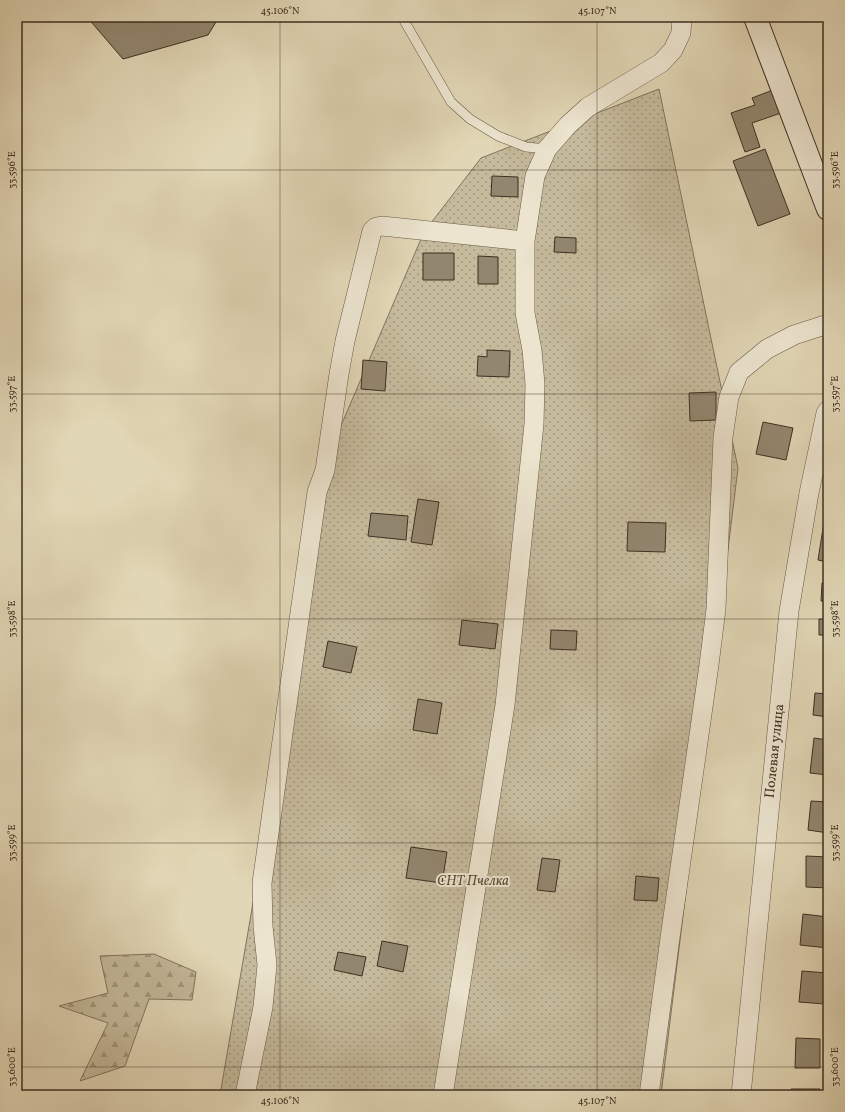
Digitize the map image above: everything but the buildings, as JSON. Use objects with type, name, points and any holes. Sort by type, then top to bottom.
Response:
[{"type":"main road","points":[[755,17],[826,195]]},
{"type":"street","points":[[443,1095],[505,705],[534,424],[534,370],[532,350],[524,313],[525,241],[535,176],[547,149],[568,125],[588,107],[661,63],[673,50],[681,32],[682,17]]},
{"type":"street","points":[[245,1095],[263,1007],[267,966],[263,926],[262,883],[317,492],[325,470],[345,341],[372,231],[382,226],[525,241]]},
{"type":"street","points":[[649,1095],[716,609],[723,436],[728,397],[739,372],[766,350],[794,335],[828,324]]},
{"type":"street","name":"Полевая улица","points":[[742,1095],[789,612],[809,493],[826,413],[828,410]]},
{"type":"lane","points":[[402,17],[451,102],[470,119],[498,136],[526,147],[547,149]]},
{"type":"green space","name":"СНТ Пчелка","points":[[659,89],[738,468],[661,1095],[220,1095],[331,449],[424,232],[481,158]]},
{"type":"green space","points":[[154,954],[196,972],[192,1000],[149,999],[125,1066],[80,1081],[108,1023],[59,1006],[108,993],[100,956]]}]
